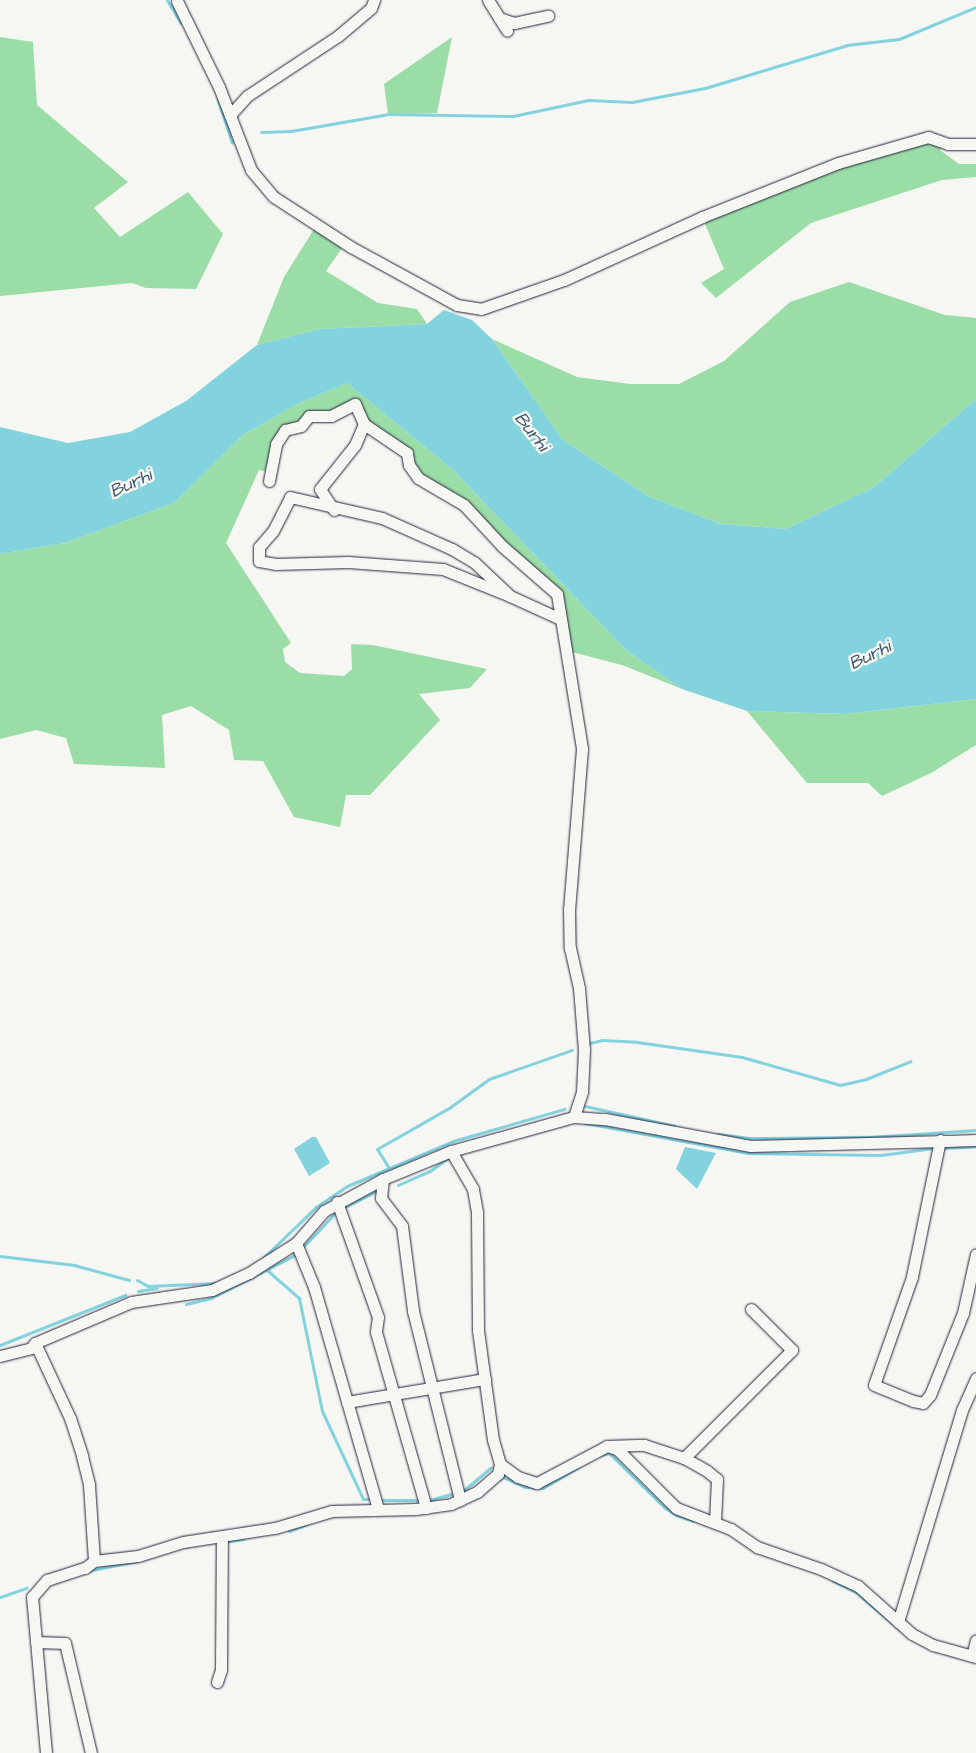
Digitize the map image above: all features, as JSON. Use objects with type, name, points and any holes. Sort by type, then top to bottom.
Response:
[{"type":"street","points":[[178,0],[230,114],[251,170],[282,202],[431,293],[456,305],[481,309],[564,280],[702,218],[838,163],[928,137],[948,144],[976,144]]},
{"type":"street","points":[[230,114],[247,96],[338,36],[372,8],[374,0]]},
{"type":"street","points":[[488,0],[507,31]]},
{"type":"street","points":[[499,18],[514,23],[548,16]]},
{"type":"street","points":[[269,481],[276,444],[285,430],[301,426],[309,416],[331,416],[355,404],[364,424],[376,429],[407,453],[409,465],[418,478],[464,505],[502,546],[557,594],[558,618],[568,652],[567,670],[582,749],[569,909],[570,948],[579,988],[584,1050],[582,1092],[574,1117]]},
{"type":"street","points":[[334,510],[320,489],[354,445],[364,424]]},
{"type":"street","points":[[510,596],[474,562],[452,549],[382,518],[334,510],[290,497],[273,531],[258,547],[259,561],[348,562],[444,569],[558,618]]},
{"type":"street","points":[[0,1356],[31,1348],[35,1343],[131,1302],[212,1290],[249,1273],[296,1243],[324,1210],[383,1179],[451,1151],[574,1117],[605,1119],[751,1146],[976,1140]]},
{"type":"street","points":[[940,1140],[912,1277],[874,1385],[923,1403],[947,1358],[973,1281],[976,1254]]},
{"type":"street","points":[[46,1753],[32,1597],[47,1580],[85,1568],[94,1561],[138,1556],[182,1542],[276,1528],[332,1511],[426,1508],[460,1500],[477,1492],[498,1474],[500,1464],[492,1440],[476,1298],[477,1212],[473,1189],[451,1151]]},
{"type":"street","points":[[383,1179],[381,1198],[402,1226],[413,1311],[434,1386],[460,1500]]},
{"type":"street","points":[[337,1202],[378,1317],[376,1332],[392,1394],[426,1508]]},
{"type":"street","points":[[296,1243],[314,1286],[378,1510]]},
{"type":"street","points":[[684,1458],[792,1350],[751,1308]]},
{"type":"street","points":[[35,1343],[70,1418],[82,1456],[89,1485],[94,1561]]},
{"type":"street","points":[[898,1622],[962,1410],[976,1378]]},
{"type":"street","points":[[347,1402],[485,1379]]},
{"type":"street","points":[[500,1464],[518,1476],[537,1483],[607,1446],[644,1445],[684,1458],[717,1479],[716,1522]]},
{"type":"street","points":[[607,1446],[627,1458],[676,1508],[716,1522],[757,1547],[821,1569],[858,1586],[898,1622],[933,1645],[974,1656],[976,1640]]},
{"type":"street","points":[[217,1682],[221,1670],[222,1537]]},
{"type":"street","points":[[36,1642],[65,1643],[91,1753]]},
{"type":"green space","points":[[0,37],[33,42],[37,105],[128,182],[94,208],[120,237],[188,192],[223,234],[196,289],[146,288],[132,283],[0,296]]},
{"type":"green space","points":[[452,37],[437,113],[388,114],[384,84]]},
{"type":"green space","points":[[928,137],[948,144],[940,150],[959,164],[976,164],[976,177],[942,180],[811,223],[716,298],[701,283],[724,269],[702,217]]},
{"type":"green space","points":[[316,226],[345,244],[326,271],[378,303],[417,309],[427,324],[320,329],[257,345],[284,277]]},
{"type":"green space","points":[[849,282],[945,315],[976,318],[976,399],[874,487],[786,529],[721,524],[648,496],[563,440],[492,339],[577,377],[630,384],[679,384],[724,361],[790,302]]},
{"type":"green space","points":[[347,383],[452,469],[625,649],[682,689],[622,665],[568,651],[557,594],[486,528],[418,478],[407,453],[376,429],[355,404],[309,416],[287,430],[269,472],[259,470],[226,543],[291,643],[283,649],[285,662],[300,673],[344,676],[352,669],[351,644],[373,645],[487,669],[470,688],[419,694],[440,720],[370,795],[346,795],[340,827],[294,817],[263,761],[234,760],[229,730],[191,706],[162,715],[165,768],[74,764],[66,738],[36,730],[0,739],[0,554],[65,543],[174,503],[243,435],[297,404]]},
{"type":"green space","points":[[976,699],[976,745],[931,773],[882,796],[868,783],[807,783],[747,711],[845,714]]},
{"type":"water","name":"Burhi","points":[[444,310],[472,320],[492,339],[563,440],[648,496],[721,524],[786,529],[874,487],[976,399],[976,699],[845,714],[747,711],[682,689],[625,649],[452,469],[347,383],[297,404],[243,435],[174,503],[65,543],[0,554],[0,427],[68,443],[130,432],[186,401],[257,345],[320,329],[427,324]]},
{"type":"water","points":[[312,1137],[316,1137],[330,1163],[309,1176],[294,1149]]},
{"type":"water","points":[[685,1147],[716,1153],[697,1189],[676,1169]]},
{"type":"waterway","points":[[167,0],[181,23]]},
{"type":"waterway","points":[[261,132],[291,131],[388,114],[513,116],[588,100],[632,102],[705,88],[847,45],[899,39],[976,7]]},
{"type":"waterway","points":[[218,100],[232,143]]},
{"type":"waterway","points":[[585,1044],[602,1040],[637,1042],[742,1057],[840,1085],[866,1079],[911,1061]]},
{"type":"waterway","points":[[389,1168],[377,1149],[449,1108],[489,1079],[572,1050]]},
{"type":"waterway","points":[[585,1106],[675,1126]]},
{"type":"waterway","points":[[264,1257],[316,1207],[347,1186],[453,1141],[564,1109]]},
{"type":"waterway","points":[[585,1123],[748,1153],[881,1155],[934,1148]]},
{"type":"waterway","points":[[718,1134],[750,1138],[871,1137],[976,1130]]},
{"type":"waterway","points":[[943,1148],[976,1146]]},
{"type":"waterway","points":[[398,1185],[430,1171],[448,1158]]},
{"type":"waterway","points":[[343,1208],[378,1190]]},
{"type":"waterway","points":[[304,1246],[336,1212]]},
{"type":"waterway","points":[[186,1304],[211,1298],[295,1255]]},
{"type":"waterway","points":[[0,1256],[74,1265],[129,1280]]},
{"type":"waterway","points":[[267,1270],[299,1298],[322,1411],[363,1499],[371,1499]]},
{"type":"waterway","points":[[137,1280],[148,1286],[215,1283]]},
{"type":"waterway","points":[[138,1291],[157,1288]]},
{"type":"waterway","points":[[0,1345],[125,1295]]},
{"type":"waterway","points":[[601,1455],[609,1453],[664,1507],[676,1515],[693,1521]]},
{"type":"waterway","points":[[500,1479],[503,1477],[525,1487],[543,1488],[580,1466]]},
{"type":"waterway","points":[[464,1490],[491,1467]]},
{"type":"waterway","points":[[429,1500],[452,1494]]},
{"type":"waterway","points":[[383,1500],[418,1500]]},
{"type":"waterway","points":[[289,1531],[305,1525]]},
{"type":"waterway","points":[[224,1542],[244,1539]]},
{"type":"waterway","points":[[87,1571],[137,1561]]},
{"type":"waterway","points":[[833,1581],[856,1592],[900,1630]]},
{"type":"waterway","points":[[0,1597],[26,1588]]}]
